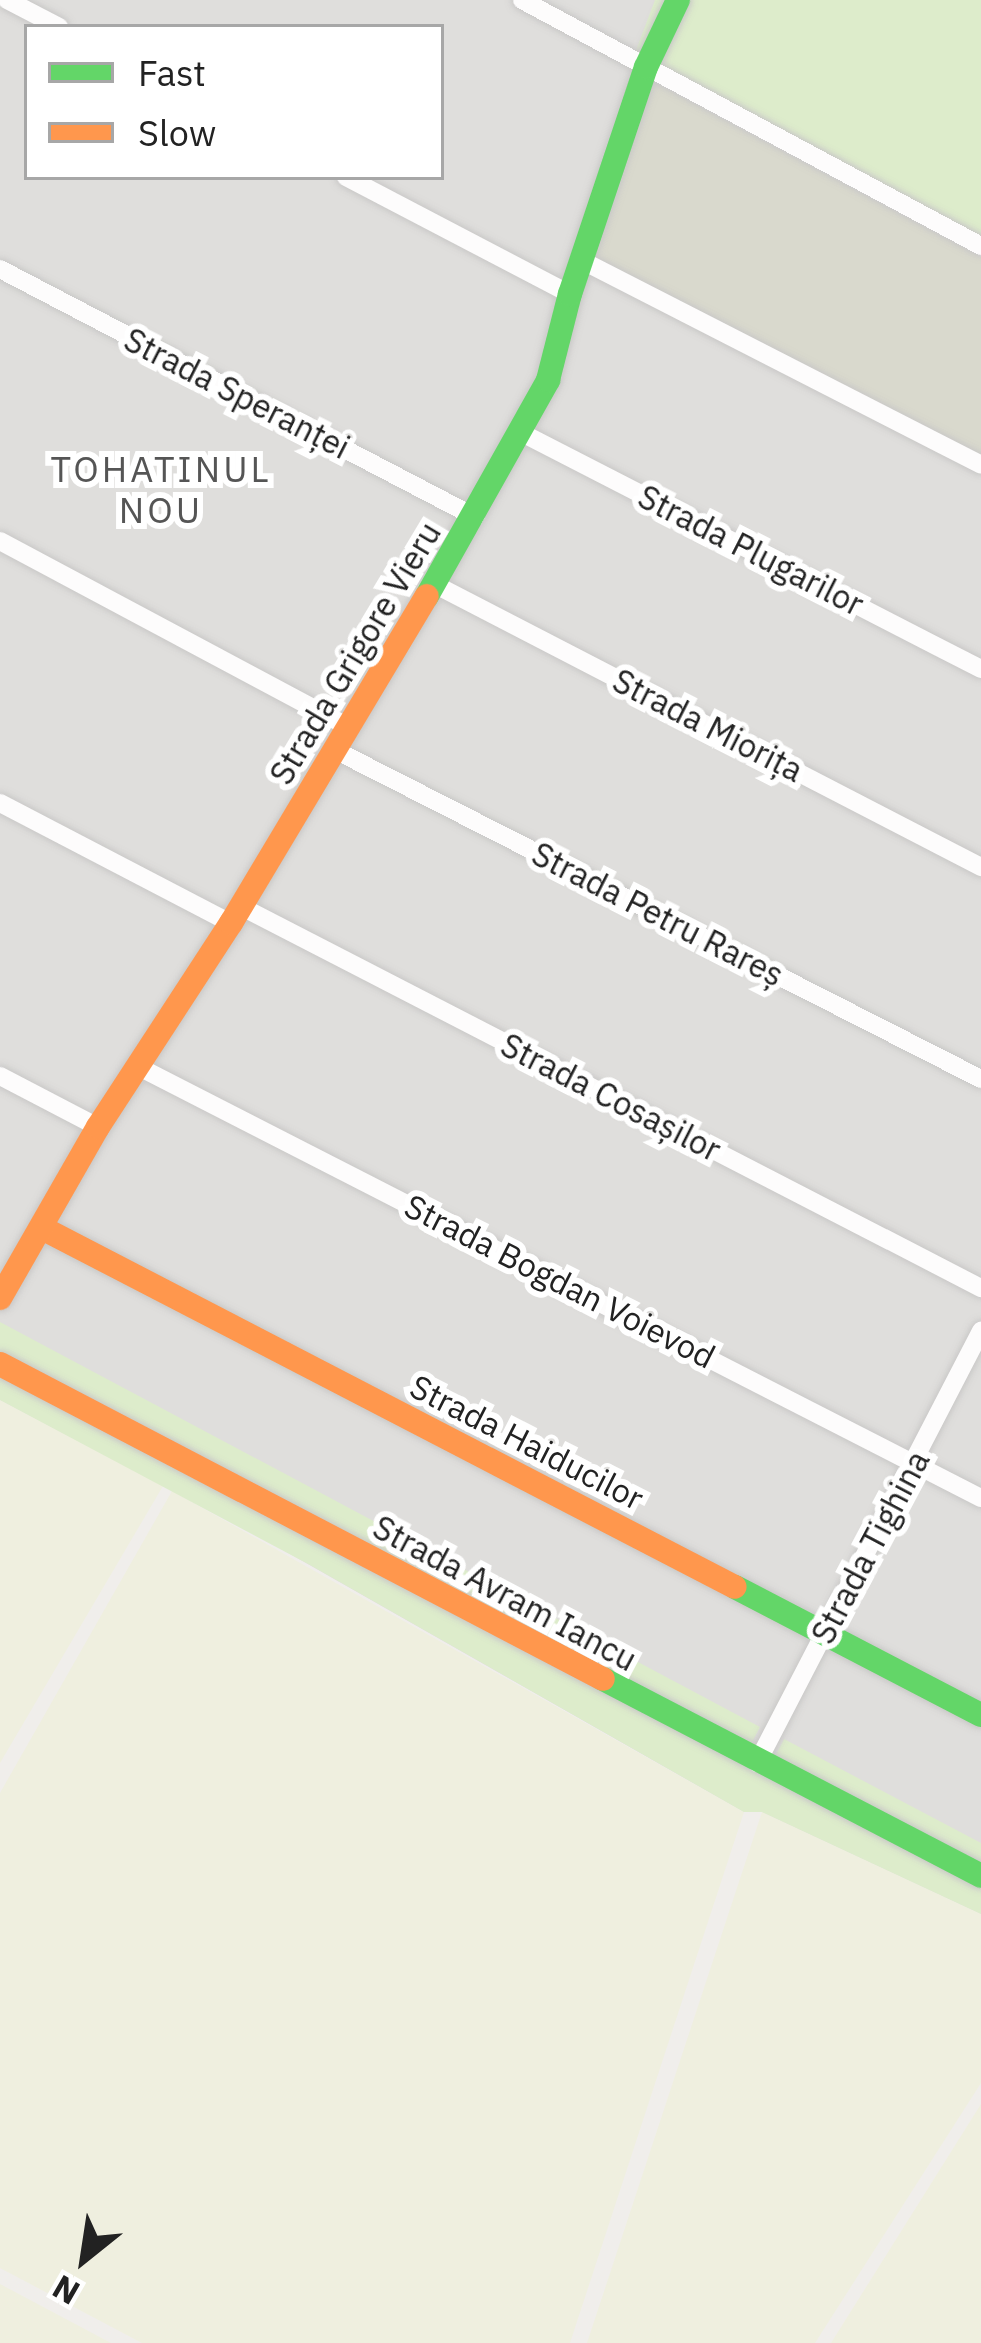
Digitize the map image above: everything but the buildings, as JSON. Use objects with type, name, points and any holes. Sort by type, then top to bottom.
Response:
[{"type":"street","points":[[7,0],[53,24]]},
{"type":"street","points":[[522,0],[981,246]]},
{"type":"street","name":"Strada Grigore Vieru","points":[[0,1298],[98,1127],[236,915],[475,517],[548,380],[570,294],[646,68],[678,0]]},
{"type":"street","points":[[352,180],[570,294]]},
{"type":"street","points":[[581,260],[981,465]]},
{"type":"street","name":"Strada Speranței","points":[[0,269],[475,517]]},
{"type":"street","name":"Strada Plugarilor","points":[[520,432],[981,669]]},
{"type":"street","points":[[0,542],[349,727]]},
{"type":"street","name":"Strada Miorița","points":[[434,584],[981,867]]},
{"type":"street","name":"Strada Petru Rareș","points":[[335,750],[981,1079]]},
{"type":"street","name":"Strada Cosașilor","points":[[0,803],[236,915],[981,1288]]},
{"type":"street","name":"Strada Bogdan Voievod","points":[[137,1066],[981,1498]]},
{"type":"street","points":[[0,1076],[98,1127]]},
{"type":"street","name":"Strada Haiducilor","points":[[42,1228],[981,1715]]},
{"type":"street","name":"Strada Tighina","points":[[758,1763],[981,1331]]},
{"type":"street","name":"Strada Avram Iancu","points":[[0,1364],[981,1876]]},
{"type":"shaded area","points":[[0,0],[981,0],[981,1914],[762,1812],[744,1812],[262,1538],[0,1400]]},
{"type":"shaded area","points":[[650,80],[981,257],[981,457],[590,257]]},
{"type":"green space","points":[[655,0],[981,0],[981,237],[635,53]]},
{"type":"green space","points":[[0,1322],[760,1727],[749,1748],[0,1354]]},
{"type":"green space","points":[[0,1374],[981,1887],[981,1914],[762,1812],[744,1812],[310,1565],[0,1400]]},
{"type":"green space","points":[[0,1400],[163,1486],[0,1763]]},
{"type":"green space","points":[[172,1491],[744,1812],[570,2343],[142,2343],[0,2268],[0,1793]]},
{"type":"green space","points":[[784,1739],[981,1843],[981,1868],[773,1760]]},
{"type":"green space","points":[[762,1812],[981,1914],[981,2083],[815,2343],[587,2343]]},
{"type":"green space","points":[[981,2104],[981,2343],[831,2343]]},
{"type":"green space","points":[[0,2284],[111,2343],[0,2343]]},
{"type":"traffic: fast","points":[[427,596],[548,380],[570,294],[646,67],[678,0]]},
{"type":"traffic: fast","points":[[735,1587],[981,1715]]},
{"type":"traffic: fast","points":[[603,1679],[981,1876]]},
{"type":"traffic: slow","points":[[0,1298],[98,1127],[231,923],[427,596]]},
{"type":"traffic: slow","points":[[42,1228],[735,1587]]},
{"type":"traffic: slow","points":[[0,1364],[603,1679]]},
{"type":"district","name":"TOHATINUL NOU","points":[[161,488]]}]
